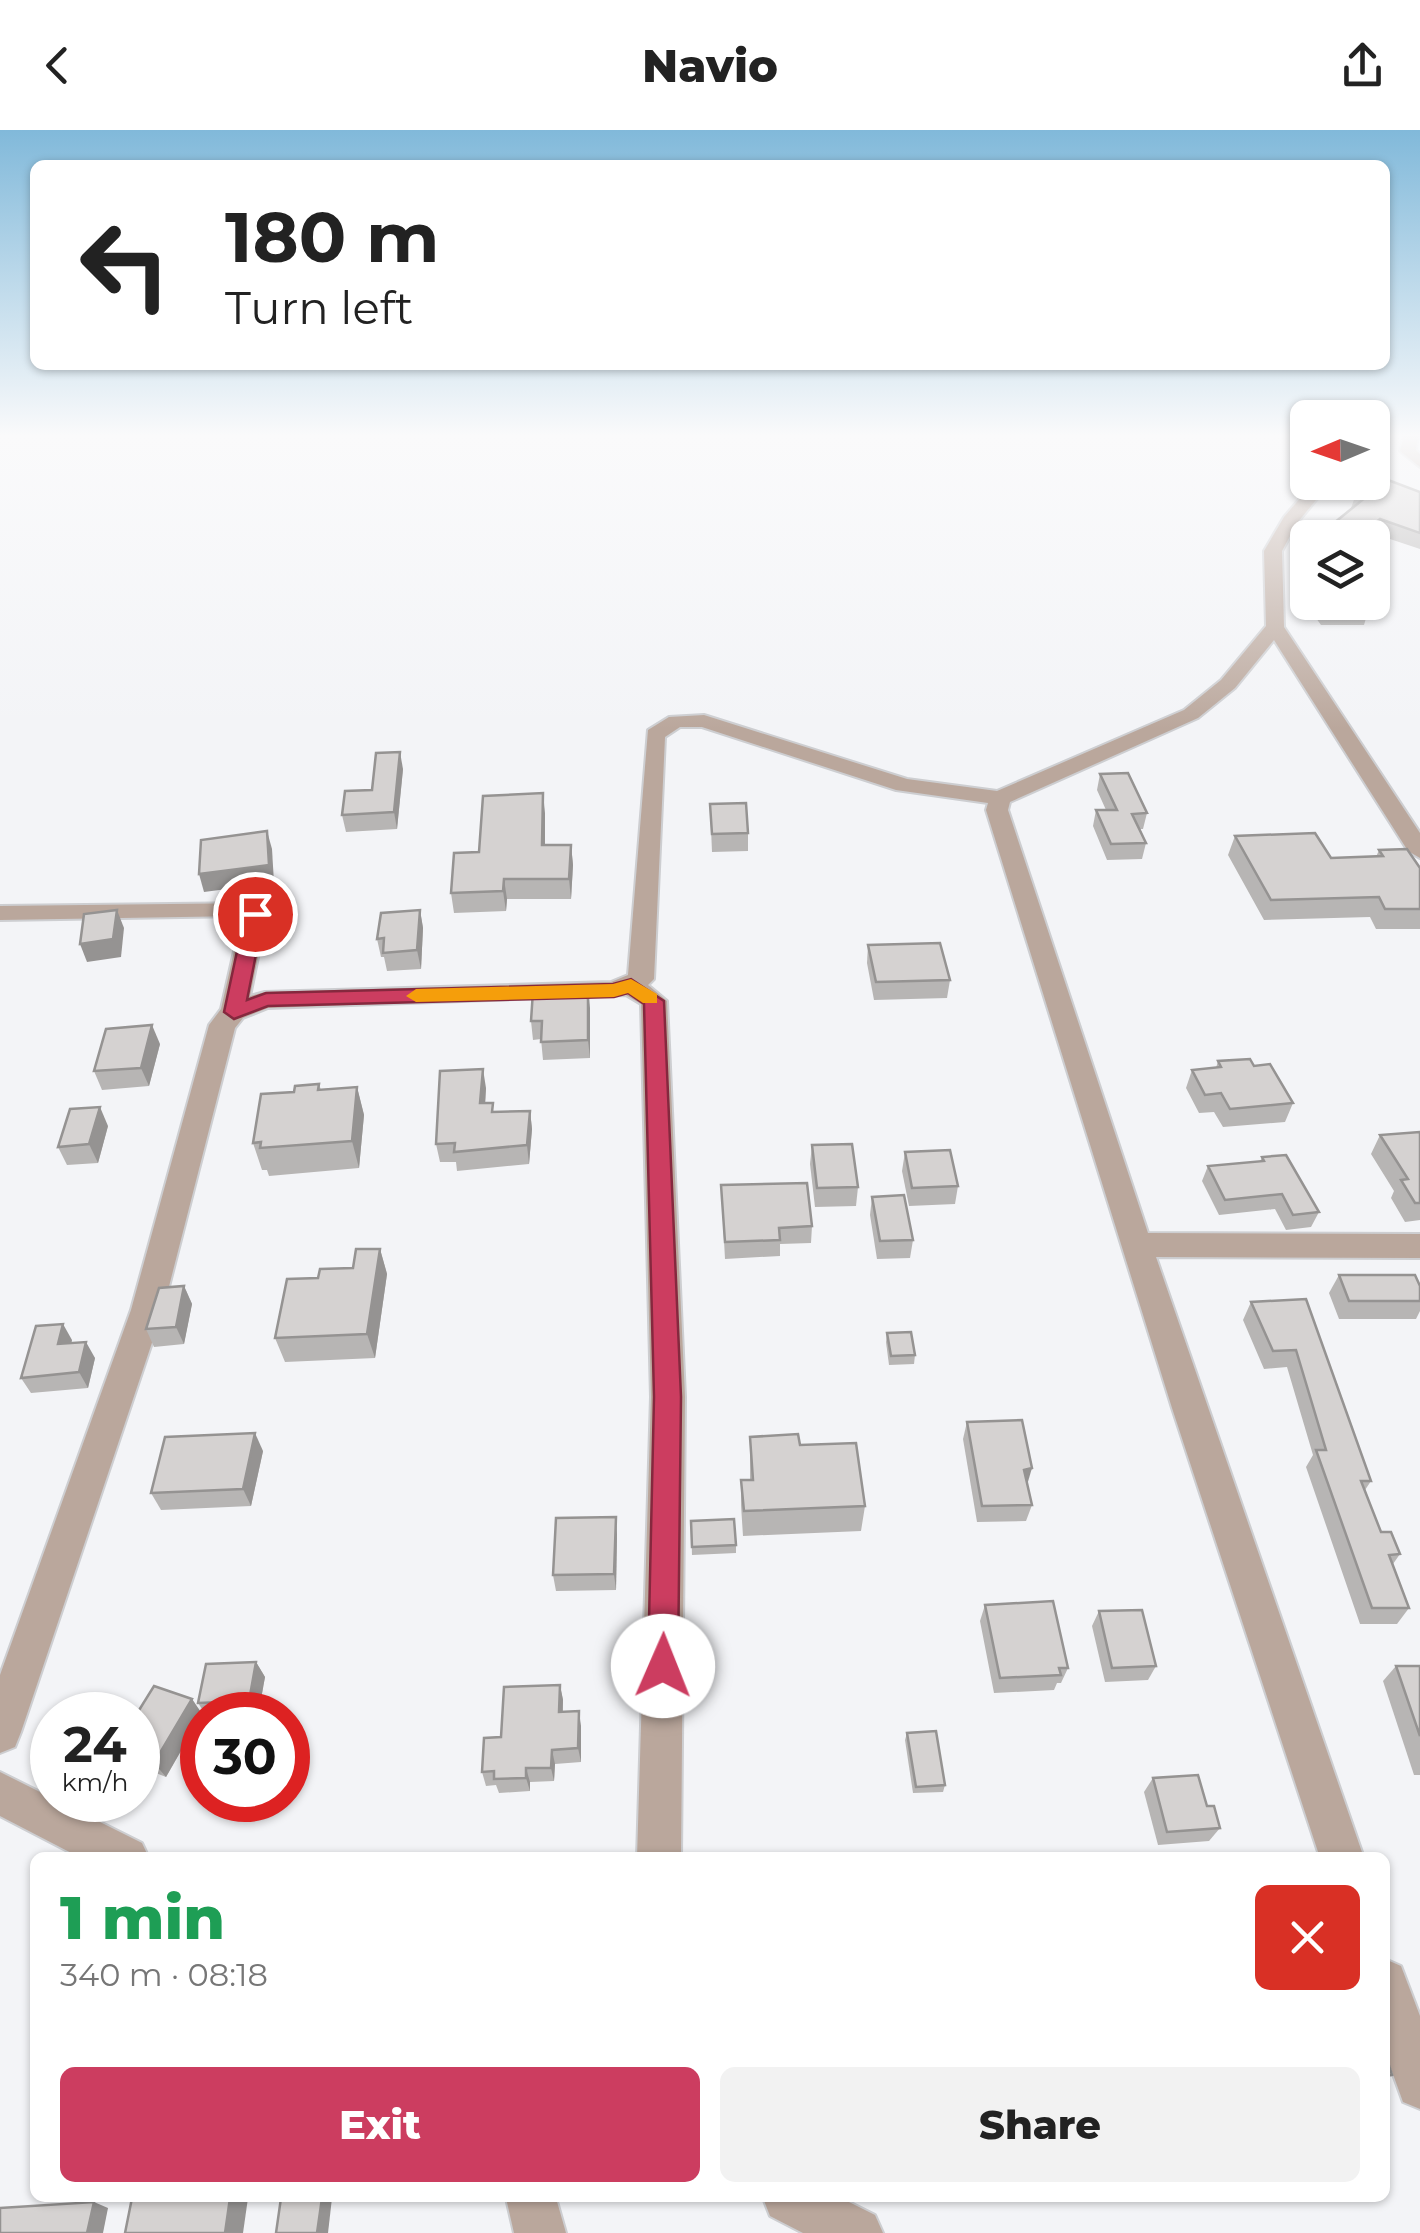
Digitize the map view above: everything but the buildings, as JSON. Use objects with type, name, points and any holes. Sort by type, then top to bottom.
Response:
[{"type":"street","points":[[1283,533],[1273,551],[1274,627],[1420,851]]},
{"type":"street","points":[[0,1732],[147,1310],[222,1025],[234,1012],[266,1000],[614,990],[631,986],[641,978],[654,734],[676,721],[704,721],[904,785],[1000,798],[1191,714],[1228,684],[1274,627]]},
{"type":"street","points":[[1000,798],[997,810],[1012,861],[1340,1852]]},
{"type":"street","points":[[0,913],[247,908],[255,914],[234,1012]]},
{"type":"street","points":[[631,986],[654,1001],[668,1397],[660,1852]]},
{"type":"street","points":[[1136,1244],[1420,1246]]},
{"type":"street","points":[[0,1792],[115,1852]]},
{"type":"street","points":[[1390,1997],[1420,2085]]},
{"type":"street","points":[[532,2202],[540,2233]]},
{"type":"street","points":[[796,2202],[857,2233]]},
{"type":"slow traffic","points":[[416,996],[614,990],[631,986],[650,998]]},
{"type":"route","points":[[255,914],[234,1012],[266,1000],[614,990],[631,986],[654,1001],[668,1397],[663,1666]]}]
